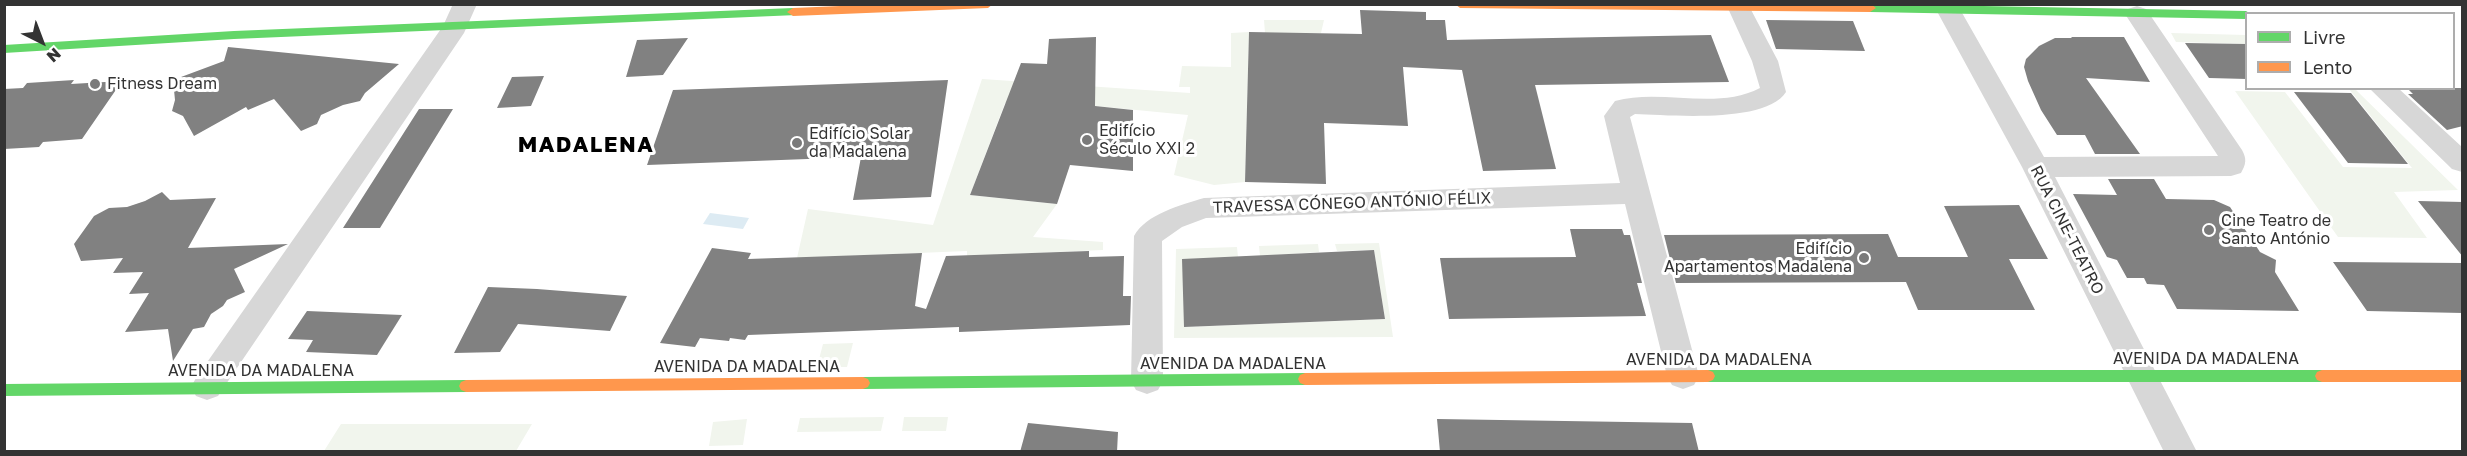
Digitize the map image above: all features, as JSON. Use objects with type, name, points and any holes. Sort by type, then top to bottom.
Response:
[{"type":"street","points":[[4,49],[234,35],[460,16],[988,4]]},
{"type":"street","points":[[1460,4],[1947,7],[2137,14],[2245,15]]},
{"type":"street","points":[[1683,376],[1617,116],[1624,108],[1635,105],[1745,104],[1764,99],[1773,92],[1774,81],[1746,30],[1737,6]]},
{"type":"street","name":"RUA CINE-TEATRO","points":[[1947,7],[2036,167],[2181,452]]},
{"type":"street","points":[[2036,167],[2231,166],[2232,157],[2137,14]]},
{"type":"street","points":[[207,387],[460,16]]},
{"type":"street","points":[[2384,90],[2463,162]]},
{"type":"street","name":"TRAVESSA CÓNEGO ANTÓNIO FÉLIX","points":[[1147,381],[1148,236],[1172,220],[1204,208],[1637,193]]},
{"type":"street","name":"AVENIDA DA MADALENA","points":[[4,390],[1683,376],[2463,376]]},
{"type":"shaded area","points":[[1264,20],[1324,20],[1321,33],[1265,33]]},
{"type":"shaded area","points":[[1249,32],[1245,182],[1214,185],[1174,175],[1188,115],[1054,102],[1005,103],[970,195],[1057,204],[1033,237],[1103,242],[1103,250],[967,256],[967,251],[797,258],[808,209],[933,225],[982,79],[1190,93],[1190,87],[1179,87],[1182,66],[1231,67],[1231,33]]},
{"type":"shaded area","points":[[2171,33],[2245,35],[2245,44],[2176,42]]},
{"type":"shaded area","points":[[2350,90],[2356,90],[2458,190],[2394,192],[2427,238],[2338,237],[2235,91],[2285,92],[2343,167],[2412,168]]},
{"type":"shaded area","points":[[710,213],[749,218],[743,229],[703,224]]},
{"type":"shaded area","points":[[1379,243],[1393,337],[1174,338],[1176,249],[1237,247],[1238,257],[1185,327],[1385,319],[1374,250],[1337,251],[1335,244]]},
{"type":"shaded area","points":[[1318,244],[1319,252],[1260,256],[1259,246]]},
{"type":"shaded area","points":[[853,343],[847,367],[817,367],[823,344]]},
{"type":"shaded area","points":[[884,417],[881,431],[797,432],[800,418]]},
{"type":"shaded area","points":[[904,417],[948,417],[946,431],[902,431]]},
{"type":"shaded area","points":[[747,419],[743,445],[709,446],[713,422]]},
{"type":"shaded area","points":[[341,424],[532,424],[516,451],[324,451]]},
{"type":"building","points":[[1360,10],[1426,12],[1426,20],[1445,20],[1447,40],[1711,35],[1729,82],[1535,85],[1556,169],[1483,171],[1462,70],[1403,67],[1408,126],[1324,123],[1326,184],[1245,182],[1249,32],[1362,34]]},
{"type":"building","points":[[1766,20],[1853,21],[1865,51],[1776,49]]},
{"type":"building","name":"Edifício Século XXI 2","points":[[1096,37],[1095,106],[1133,110],[1133,171],[1070,165],[1057,204],[970,195],[1021,63],[1047,64],[1049,39]]},
{"type":"building","points":[[2124,37],[2150,82],[2086,78],[2140,154],[2095,154],[2085,135],[2057,135],[2041,110],[2028,81],[2024,67],[2026,59],[2039,46],[2055,38]]},
{"type":"building","points":[[688,38],[663,75],[626,77],[637,40]]},
{"type":"building","points":[[2185,43],[2245,44],[2245,79],[2209,78]]},
{"type":"building","points":[[228,47],[399,64],[365,93],[360,101],[343,105],[321,115],[317,124],[301,131],[274,99],[248,110],[246,107],[194,136],[183,116],[172,111],[175,100],[173,80],[224,61]]},
{"type":"building","points":[[544,76],[531,106],[497,108],[512,77]]},
{"type":"building","points":[[74,80],[71,84],[122,81],[82,139],[43,142],[39,147],[4,149],[4,89],[23,88],[27,83]]},
{"type":"building","name":"Edifício Solar da Madalena","points":[[948,80],[931,197],[853,200],[861,157],[647,165],[673,90]]},
{"type":"building","points":[[2463,88],[2463,126],[2447,130],[2408,94],[2413,94],[2409,90]]},
{"type":"building","points":[[2294,92],[2351,93],[2408,164],[2348,163]]},
{"type":"building","points":[[419,109],[453,109],[380,228],[343,228]]},
{"type":"building","points":[[2108,179],[2154,179],[2166,199],[2214,200],[2230,207],[2260,252],[2276,260],[2275,272],[2299,311],[2177,309],[2164,285],[2147,284],[2144,278],[2127,278],[2117,260],[2107,257],[2073,194],[2117,195]]},
{"type":"building","points":[[162,192],[170,200],[216,198],[188,248],[288,244],[234,269],[245,292],[227,300],[223,306],[211,314],[204,327],[193,329],[173,361],[168,329],[125,332],[149,293],[129,294],[143,272],[113,273],[123,258],[81,261],[74,244],[94,216],[109,208],[127,207],[145,201]]},
{"type":"building","points":[[2418,201],[2463,202],[2463,257]]},
{"type":"building","name":"Edifício Apartamentos Madalena","points":[[2019,205],[2048,259],[2009,259],[2035,310],[1918,310],[1906,282],[1676,283],[1664,235],[1888,234],[1898,257],[1968,257],[1944,206]]},
{"type":"building","points":[[1570,229],[1622,229],[1624,235],[1630,235],[1642,283],[1637,283],[1646,316],[1449,319],[1440,258],[1576,257]]},
{"type":"building","points":[[712,248],[751,253],[748,259],[922,253],[915,306],[926,309],[946,256],[1089,251],[1089,257],[1124,256],[1123,296],[1131,296],[1130,325],[959,332],[959,327],[748,335],[745,340],[730,338],[729,341],[700,338],[695,347],[660,343]]},
{"type":"building","points":[[1374,250],[1385,319],[1184,327],[1182,259]]},
{"type":"building","points":[[2333,262],[2463,263],[2463,313],[2367,311]]},
{"type":"building","points":[[488,287],[627,296],[610,331],[518,324],[500,352],[454,353]]},
{"type":"building","points":[[307,311],[402,315],[377,355],[306,352],[313,340],[288,339]]},
{"type":"building","points":[[1437,419],[1692,423],[1699,452],[1440,452]]},
{"type":"building","points":[[1028,423],[1118,432],[1117,452],[1020,452]]},
{"type":"traffic: fast","points":[[1870,8],[2245,15]]},
{"type":"traffic: fast","points":[[4,49],[234,35],[793,12]]},
{"type":"traffic: fast","points":[[2455,17],[2462,17]]},
{"type":"traffic: fast","points":[[1708,376],[2322,376]]},
{"type":"traffic: fast","points":[[863,383],[1305,379]]},
{"type":"traffic: fast","points":[[4,390],[466,386]]},
{"type":"traffic: slow","points":[[793,12],[988,4]]},
{"type":"traffic: slow","points":[[1460,4],[1870,8]]},
{"type":"traffic: slow","points":[[1305,379],[1708,376]]},
{"type":"traffic: slow","points":[[2322,376],[2462,376]]},
{"type":"traffic: slow","points":[[466,386],[863,383]]},
{"type":"place","name":"Fitness Dream","points":[[95,84]]},
{"type":"place","name":"Edifício Século XXI 2","points":[[1087,140]]},
{"type":"place","name":"Edifício Solar da Madalena","points":[[797,143]]},
{"type":"place","name":"Cine Teatro de Santo António","points":[[2209,230]]},
{"type":"place","name":"Edifício Apartamentos Madalena","points":[[1864,258]]},
{"type":"district","name":"MADALENA","points":[[586,145]]}]
